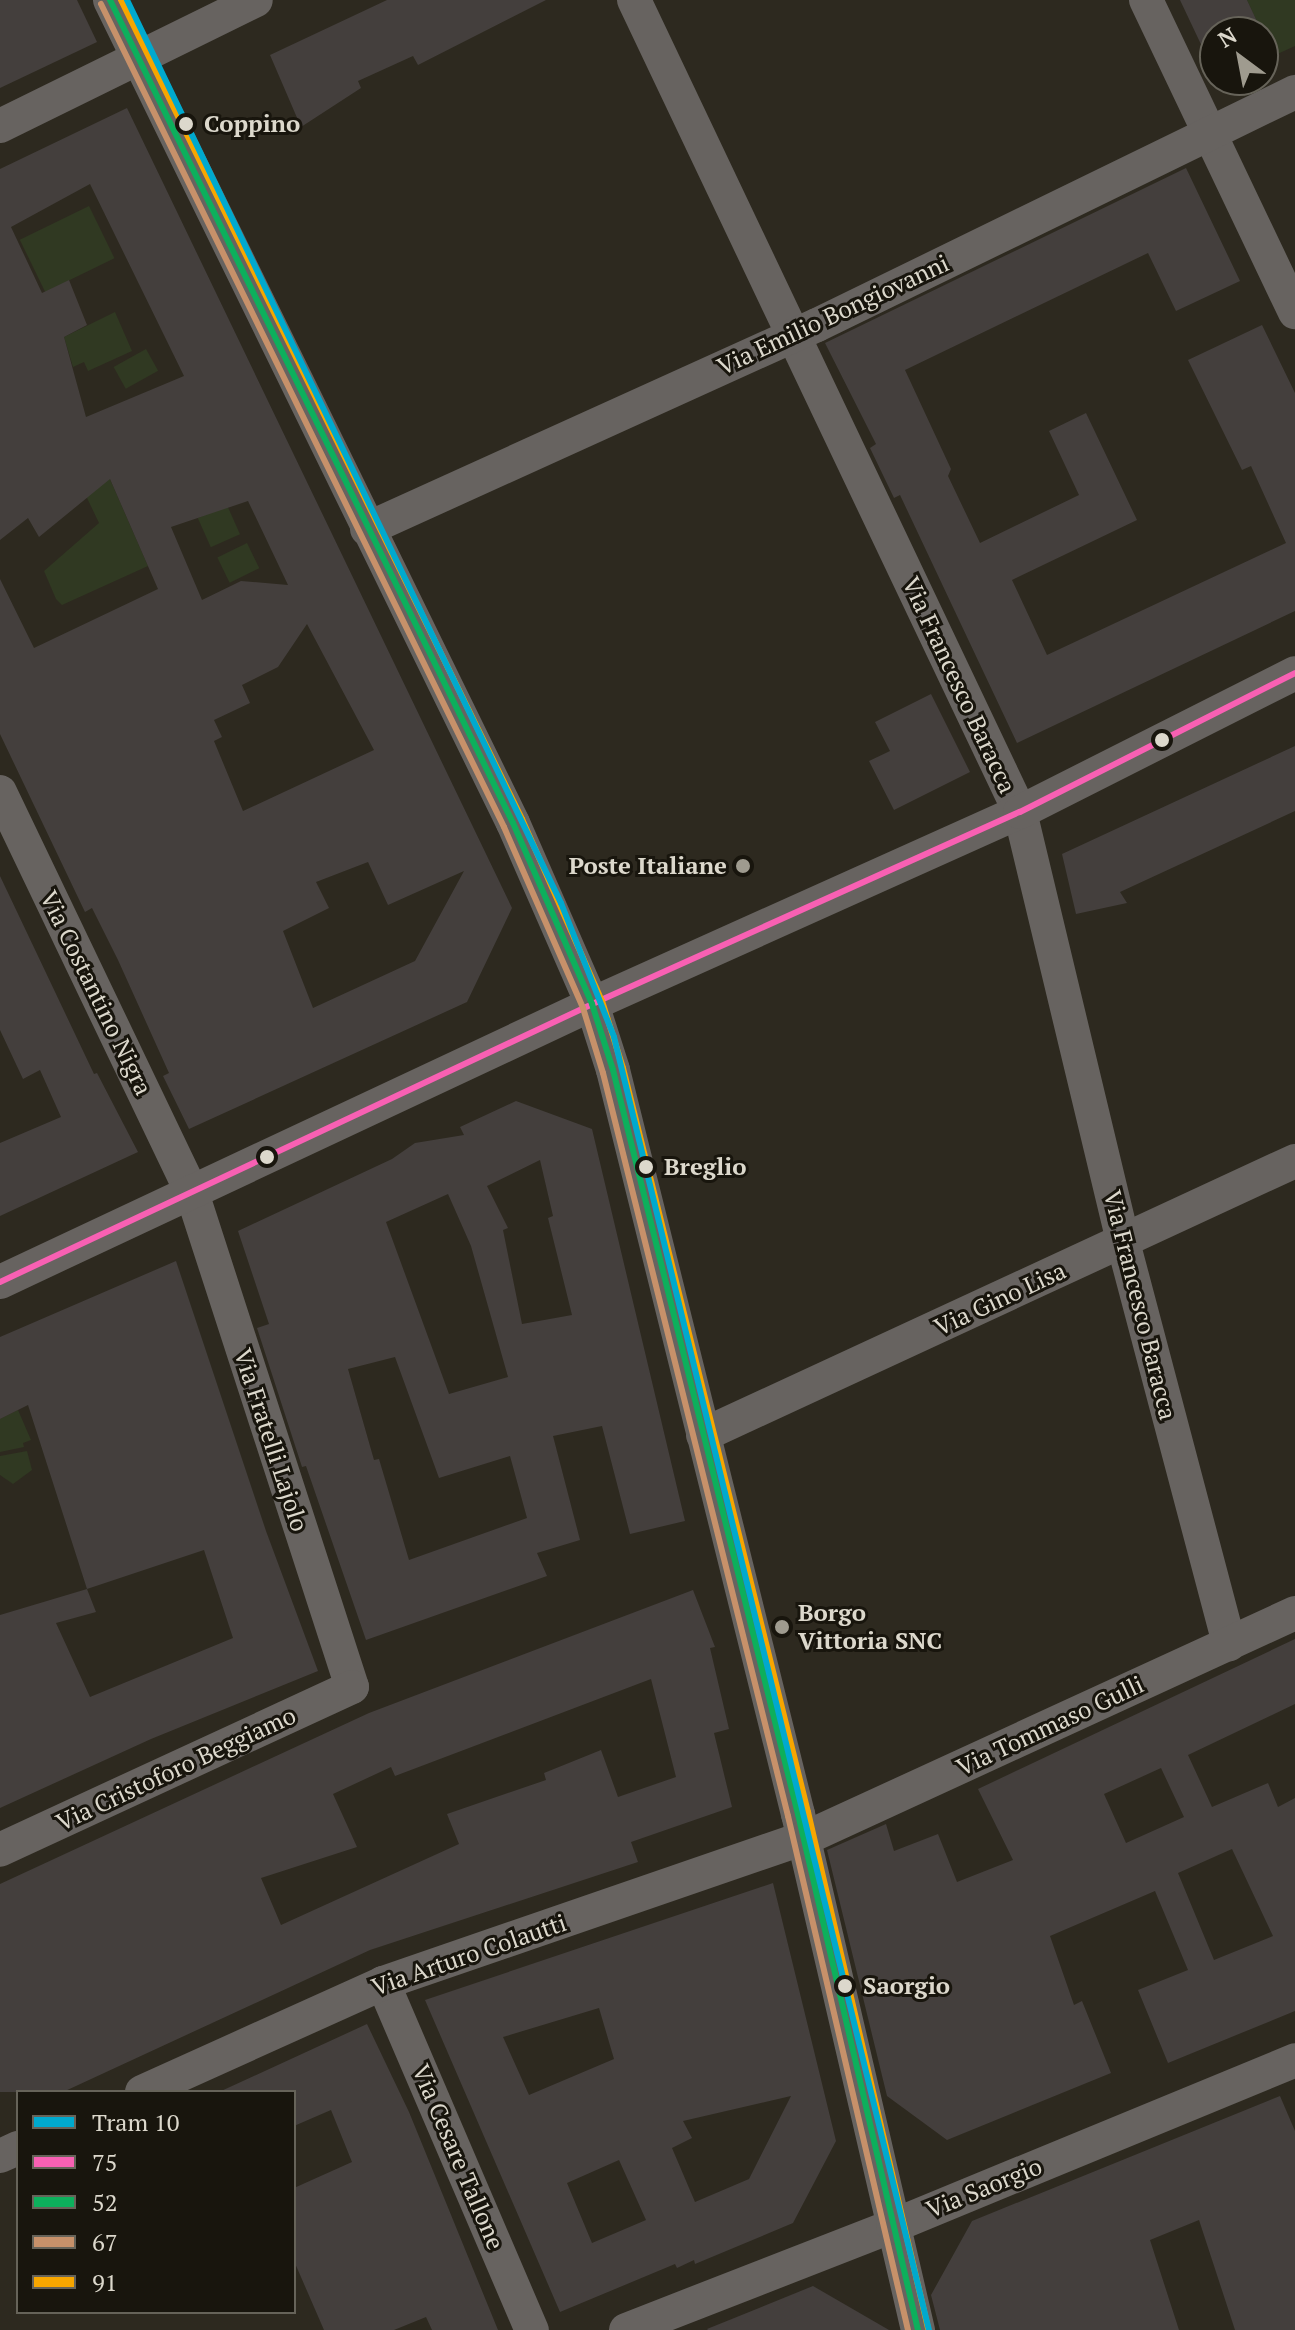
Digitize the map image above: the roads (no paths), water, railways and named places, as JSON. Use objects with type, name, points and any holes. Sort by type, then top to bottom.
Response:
[{"type":"street","points":[[110,0],[519,836],[592,1004],[613,1070],[804,1839],[918,2330]]},
{"type":"street","points":[[0,126],[256,0]]},
{"type":"street","name":"Via Francesco Baracca","points":[[634,0],[1020,812],[1123,1242],[1229,1644]]},
{"type":"street","points":[[1146,0],[1212,132],[1295,312]]},
{"type":"street","name":"Via Emilio Bongiovanni","points":[[367,529],[793,336],[1295,92]]},
{"type":"street","points":[[0,1282],[592,1004],[1020,812],[1295,673]]},
{"type":"street","name":"Via Costantino Nigra","points":[[0,792],[192,1193]]},
{"type":"street","name":"Via Gino Lisa","points":[[703,1435],[1295,1161]]},
{"type":"street","name":"Via Fratelli Lajolo","points":[[192,1193],[352,1687]]},
{"type":"street","name":"Via Tommaso Gulli","points":[[804,1839],[1295,1613]]},
{"type":"street","name":"Via Cristoforo Beggiamo","points":[[0,1850],[352,1687]]},
{"type":"street","name":"Via Arturo Colautti","points":[[146,2090],[383,1983],[804,1839]]},
{"type":"street","name":"Via Cesare Tallone","points":[[383,1983],[532,2330]]},
{"type":"street","name":"Via Saorgio","points":[[626,2330],[1293,2065]]},
{"type":"tram line","name":"10","points":[[127,0],[561,903],[614,1037],[929,2330]]},
{"type":"place","name":"Coppino","points":[[186,124]]},
{"type":"place","name":"Poste Italiane","points":[[743,866]]},
{"type":"place","name":"Breglio","points":[[646,1167]]},
{"type":"place","name":"Borgo Vittoria SNC","points":[[782,1627]]},
{"type":"place","name":"Saorgio","points":[[845,1986]]}]
